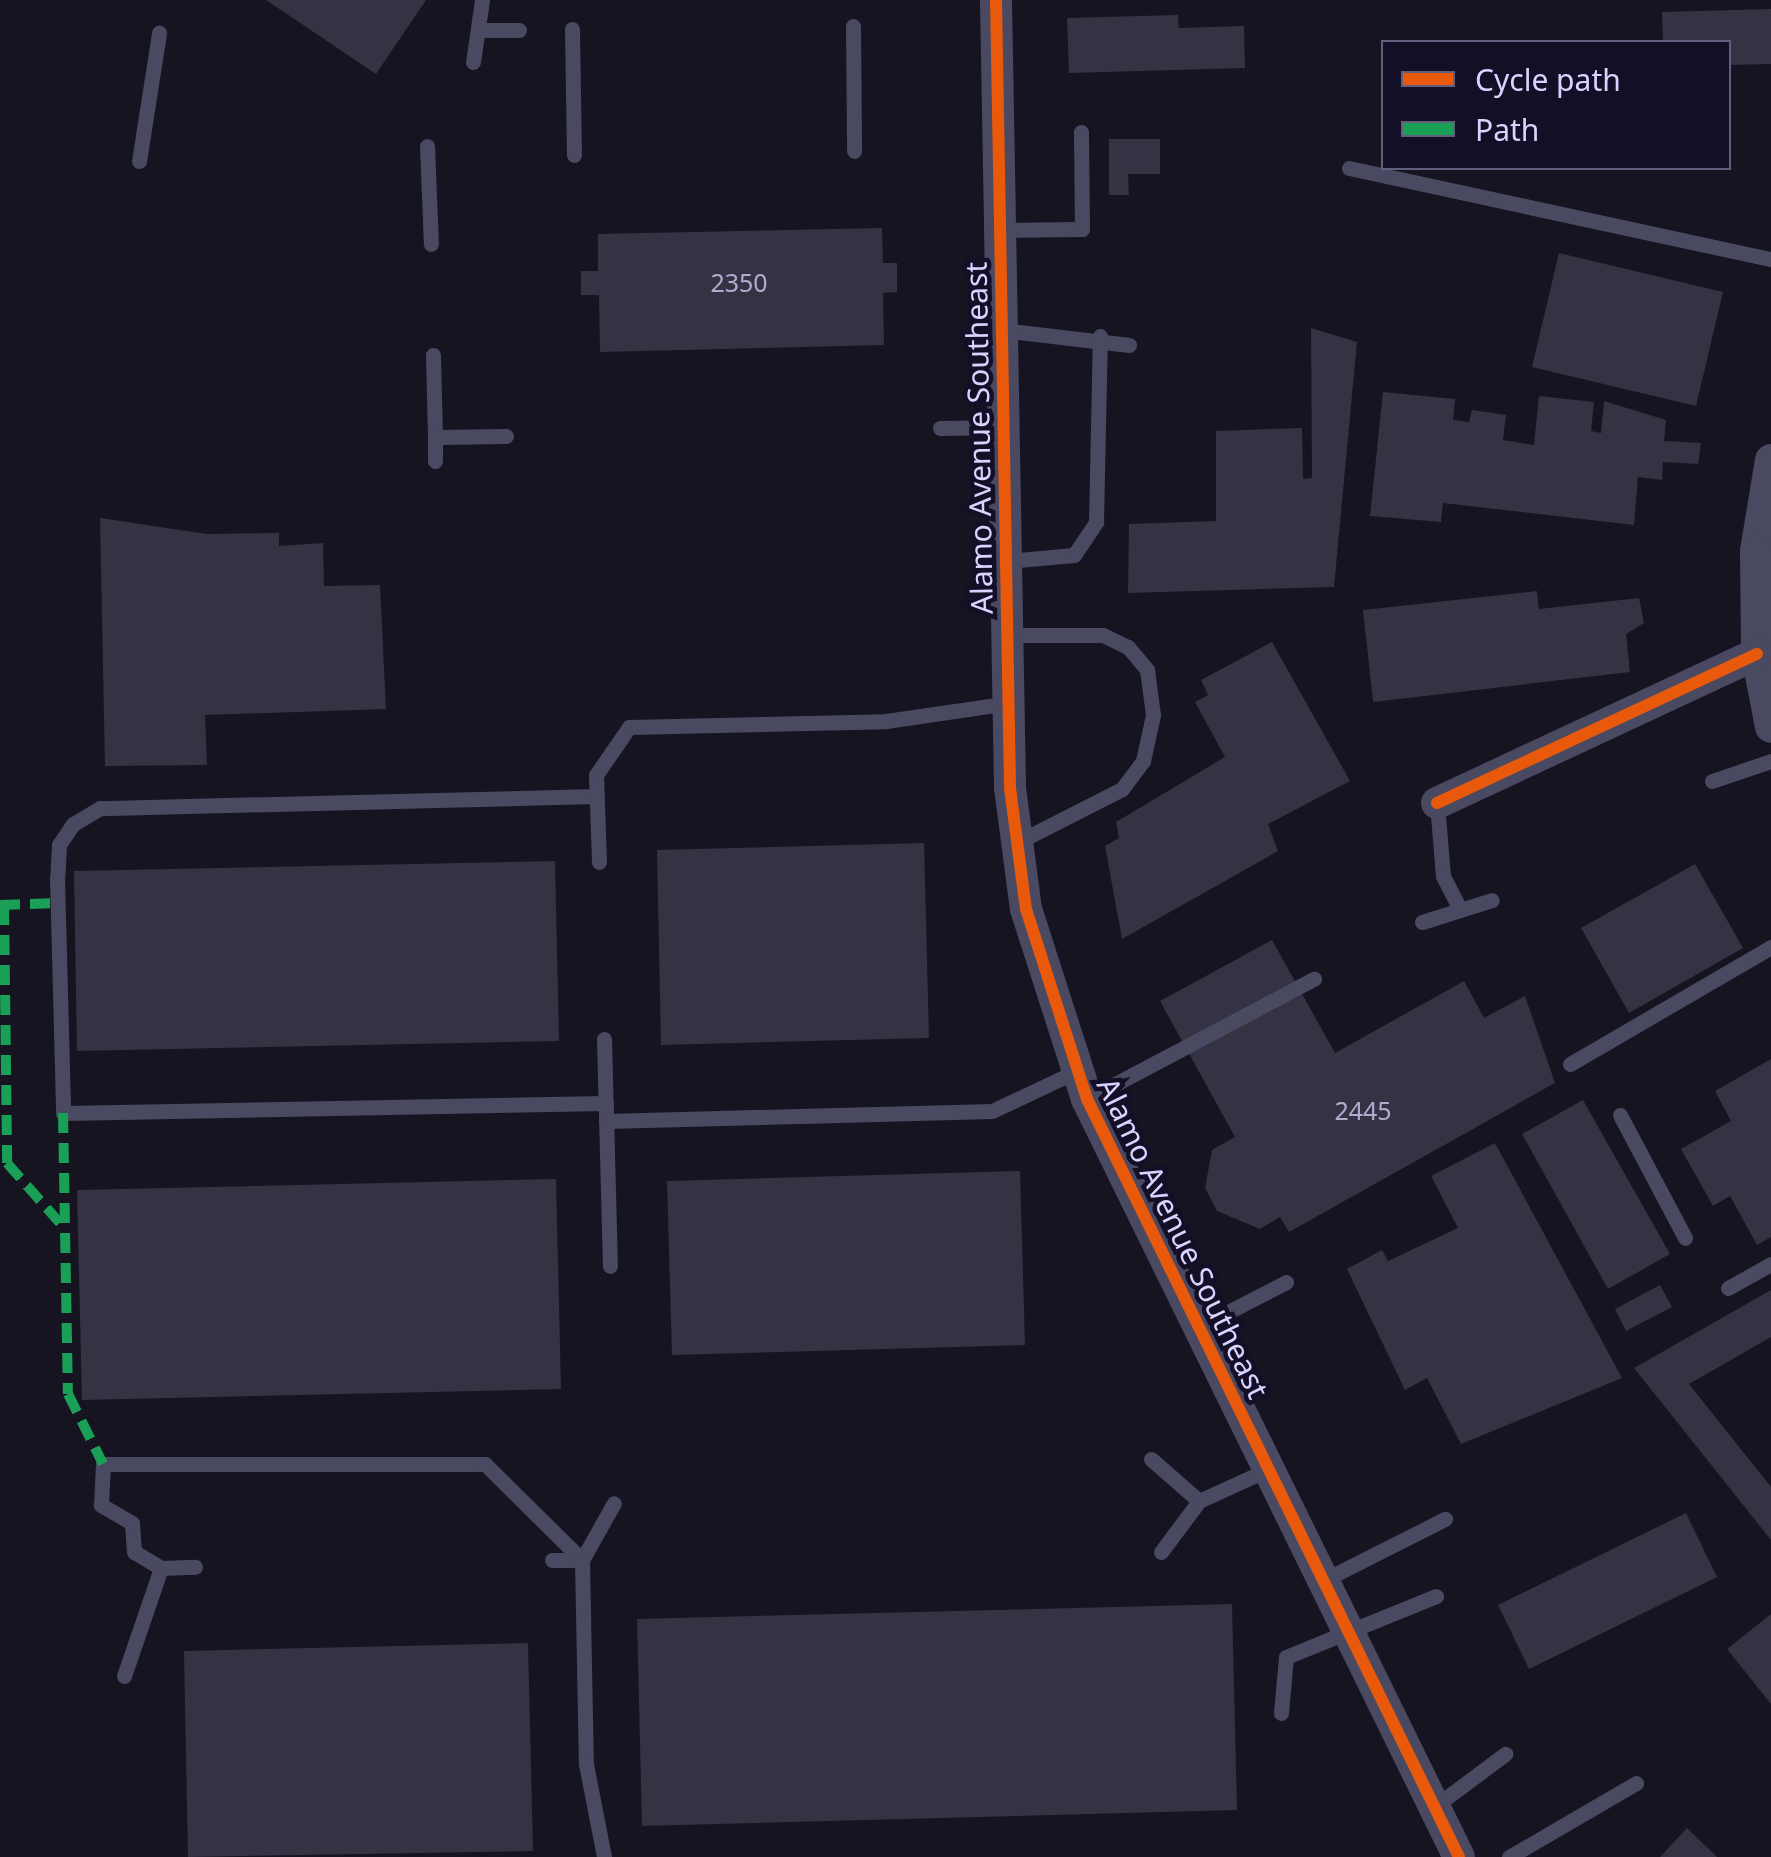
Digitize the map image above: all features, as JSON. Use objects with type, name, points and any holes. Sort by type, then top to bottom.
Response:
[{"type":"street","name":"Alamo Avenue Southeast","points":[[996,0],[1014,844],[1081,1086],[1346,1634],[1459,1857]]},
{"type":"street","points":[[1771,460],[1762,646],[1771,727]]},
{"type":"street","points":[[1438,802],[1762,646]]},
{"type":"lane","points":[[473,62],[482,30],[482,0]]},
{"type":"lane","points":[[853,26],[854,152]]},
{"type":"lane","points":[[572,28],[574,155]]},
{"type":"lane","points":[[482,30],[519,30]]},
{"type":"lane","points":[[139,161],[159,33]]},
{"type":"lane","points":[[1000,230],[1082,229],[1082,132]]},
{"type":"lane","points":[[427,146],[431,244]]},
{"type":"lane","points":[[1348,168],[1771,259]]},
{"type":"lane","points":[[1002,330],[1100,336],[1129,345]]},
{"type":"lane","points":[[1006,561],[1074,556],[1096,522],[1100,336]]},
{"type":"lane","points":[[434,355],[434,462]]},
{"type":"lane","points":[[940,428],[1004,427]]},
{"type":"lane","points":[[435,437],[506,436]]},
{"type":"lane","points":[[1007,635],[1103,635],[1128,647],[1147,670],[1152,714],[1142,761],[1122,789],[1014,844]]},
{"type":"lane","points":[[599,862],[596,775],[629,727],[886,721],[1008,703]]},
{"type":"lane","points":[[1712,782],[1771,761]]},
{"type":"lane","points":[[596,796],[100,808],[59,844],[63,1113],[606,1103]]},
{"type":"lane","points":[[1438,802],[1443,876],[1460,910]]},
{"type":"lane","points":[[1422,922],[1492,900]]},
{"type":"lane","points":[[1570,1064],[1771,947]]},
{"type":"lane","points":[[606,1121],[992,1111],[1081,1086],[1314,979]]},
{"type":"lane","points":[[604,1039],[610,1266]]},
{"type":"lane","points":[[1620,1115],[1685,1238]]},
{"type":"lane","points":[[1728,1288],[1771,1264]]},
{"type":"lane","points":[[1199,1327],[1286,1282]]},
{"type":"lane","points":[[1152,1459],[1199,1501]]},
{"type":"lane","points":[[195,1567],[161,1568],[134,1552],[132,1522],[102,1504],[103,1464],[485,1464],[582,1560]]},
{"type":"lane","points":[[1162,1552],[1199,1501],[1269,1470]]},
{"type":"lane","points":[[604,1857],[586,1764],[582,1560],[614,1503]]},
{"type":"lane","points":[[1322,1581],[1445,1519]]},
{"type":"lane","points":[[552,1560],[582,1560]]},
{"type":"lane","points":[[124,1676],[161,1568]]},
{"type":"lane","points":[[1281,1713],[1286,1657],[1436,1596]]},
{"type":"lane","points":[[1434,1807],[1506,1754]]},
{"type":"lane","points":[[1509,1857],[1636,1783]]},
{"type":"building","points":[[266,0],[426,0],[376,74]]},
{"type":"building","points":[[1771,9],[1771,64],[1731,65],[1731,40],[1663,40],[1662,12]]},
{"type":"building","points":[[1178,15],[1179,28],[1244,26],[1245,68],[1069,73],[1067,18]]},
{"type":"building","points":[[1109,139],[1160,139],[1160,174],[1128,174],[1129,195],[1109,195]]},
{"type":"building","points":[[882,228],[883,263],[897,263],[897,292],[883,293],[884,345],[600,352],[599,295],[581,295],[581,271],[598,271],[598,234]]},
{"type":"building","points":[[1559,253],[1723,292],[1696,406],[1532,367]]},
{"type":"building","points":[[1311,328],[1357,342],[1334,587],[1128,593],[1129,524],[1216,521],[1216,431],[1302,428],[1303,479],[1312,478]]},
{"type":"building","points":[[1383,392],[1455,399],[1453,420],[1469,422],[1472,410],[1506,415],[1503,440],[1534,445],[1539,396],[1594,402],[1591,431],[1601,433],[1604,401],[1666,420],[1664,441],[1701,443],[1698,464],[1663,462],[1662,480],[1638,477],[1634,525],[1443,503],[1441,522],[1370,516]]},
{"type":"building","points":[[100,518],[207,534],[279,533],[279,546],[323,543],[324,586],[380,585],[386,709],[205,715],[207,765],[105,766]]},
{"type":"building","points":[[1537,591],[1539,609],[1639,598],[1644,623],[1626,634],[1630,672],[1373,702],[1363,610]]},
{"type":"building","points":[[1272,642],[1350,781],[1268,824],[1278,851],[1122,939],[1105,846],[1119,838],[1116,822],[1225,757],[1195,702],[1208,695],[1201,680]]},
{"type":"building","points":[[924,843],[929,1038],[661,1045],[657,850]]},
{"type":"building","points":[[555,861],[559,1041],[77,1051],[74,871]]},
{"type":"building","points":[[1695,864],[1743,948],[1629,1013],[1581,928]]},
{"type":"building","points":[[1272,940],[1335,1053],[1464,981],[1484,1018],[1525,996],[1555,1083],[1289,1232],[1280,1217],[1260,1229],[1217,1211],[1205,1188],[1212,1150],[1235,1137],[1160,1001]]},
{"type":"building","points":[[1771,1059],[1771,1237],[1757,1245],[1730,1196],[1713,1206],[1681,1149],[1731,1121],[1715,1091]]},
{"type":"building","points":[[1583,1100],[1670,1254],[1608,1289],[1522,1134]]},
{"type":"building","points":[[1495,1143],[1622,1378],[1461,1444],[1427,1378],[1405,1390],[1347,1269],[1382,1250],[1388,1261],[1458,1228],[1431,1176]]},
{"type":"building","points":[[1020,1171],[1025,1345],[672,1355],[667,1181]]},
{"type":"building","points":[[556,1179],[561,1389],[82,1400],[77,1190]]},
{"type":"building","points":[[1660,1285],[1672,1307],[1626,1331],[1615,1309]]},
{"type":"building","points":[[1771,1290],[1771,1337],[1689,1384],[1771,1487],[1771,1540],[1634,1368]]},
{"type":"building","points":[[1686,1513],[1717,1577],[1529,1669],[1498,1605]]},
{"type":"building","points":[[1232,1604],[1237,1810],[642,1826],[637,1619]]},
{"type":"building","points":[[1771,1614],[1771,1704],[1727,1649]]},
{"type":"building","points":[[528,1643],[533,1851],[188,1857],[184,1651]]},
{"type":"building","points":[[1687,1828],[1717,1857],[1660,1857]]},
{"type":"marked path","points":[[0,905],[58,903]]},
{"type":"marked path","points":[[4,905],[7,1163],[66,1230]]},
{"type":"marked path","points":[[63,1113],[68,1394],[103,1464]]},
{"type":"cycle path","points":[[996,0],[1010,788],[1026,909],[1087,1099],[1459,1857]]},
{"type":"cycle path","points":[[1437,803],[1757,654]]}]
